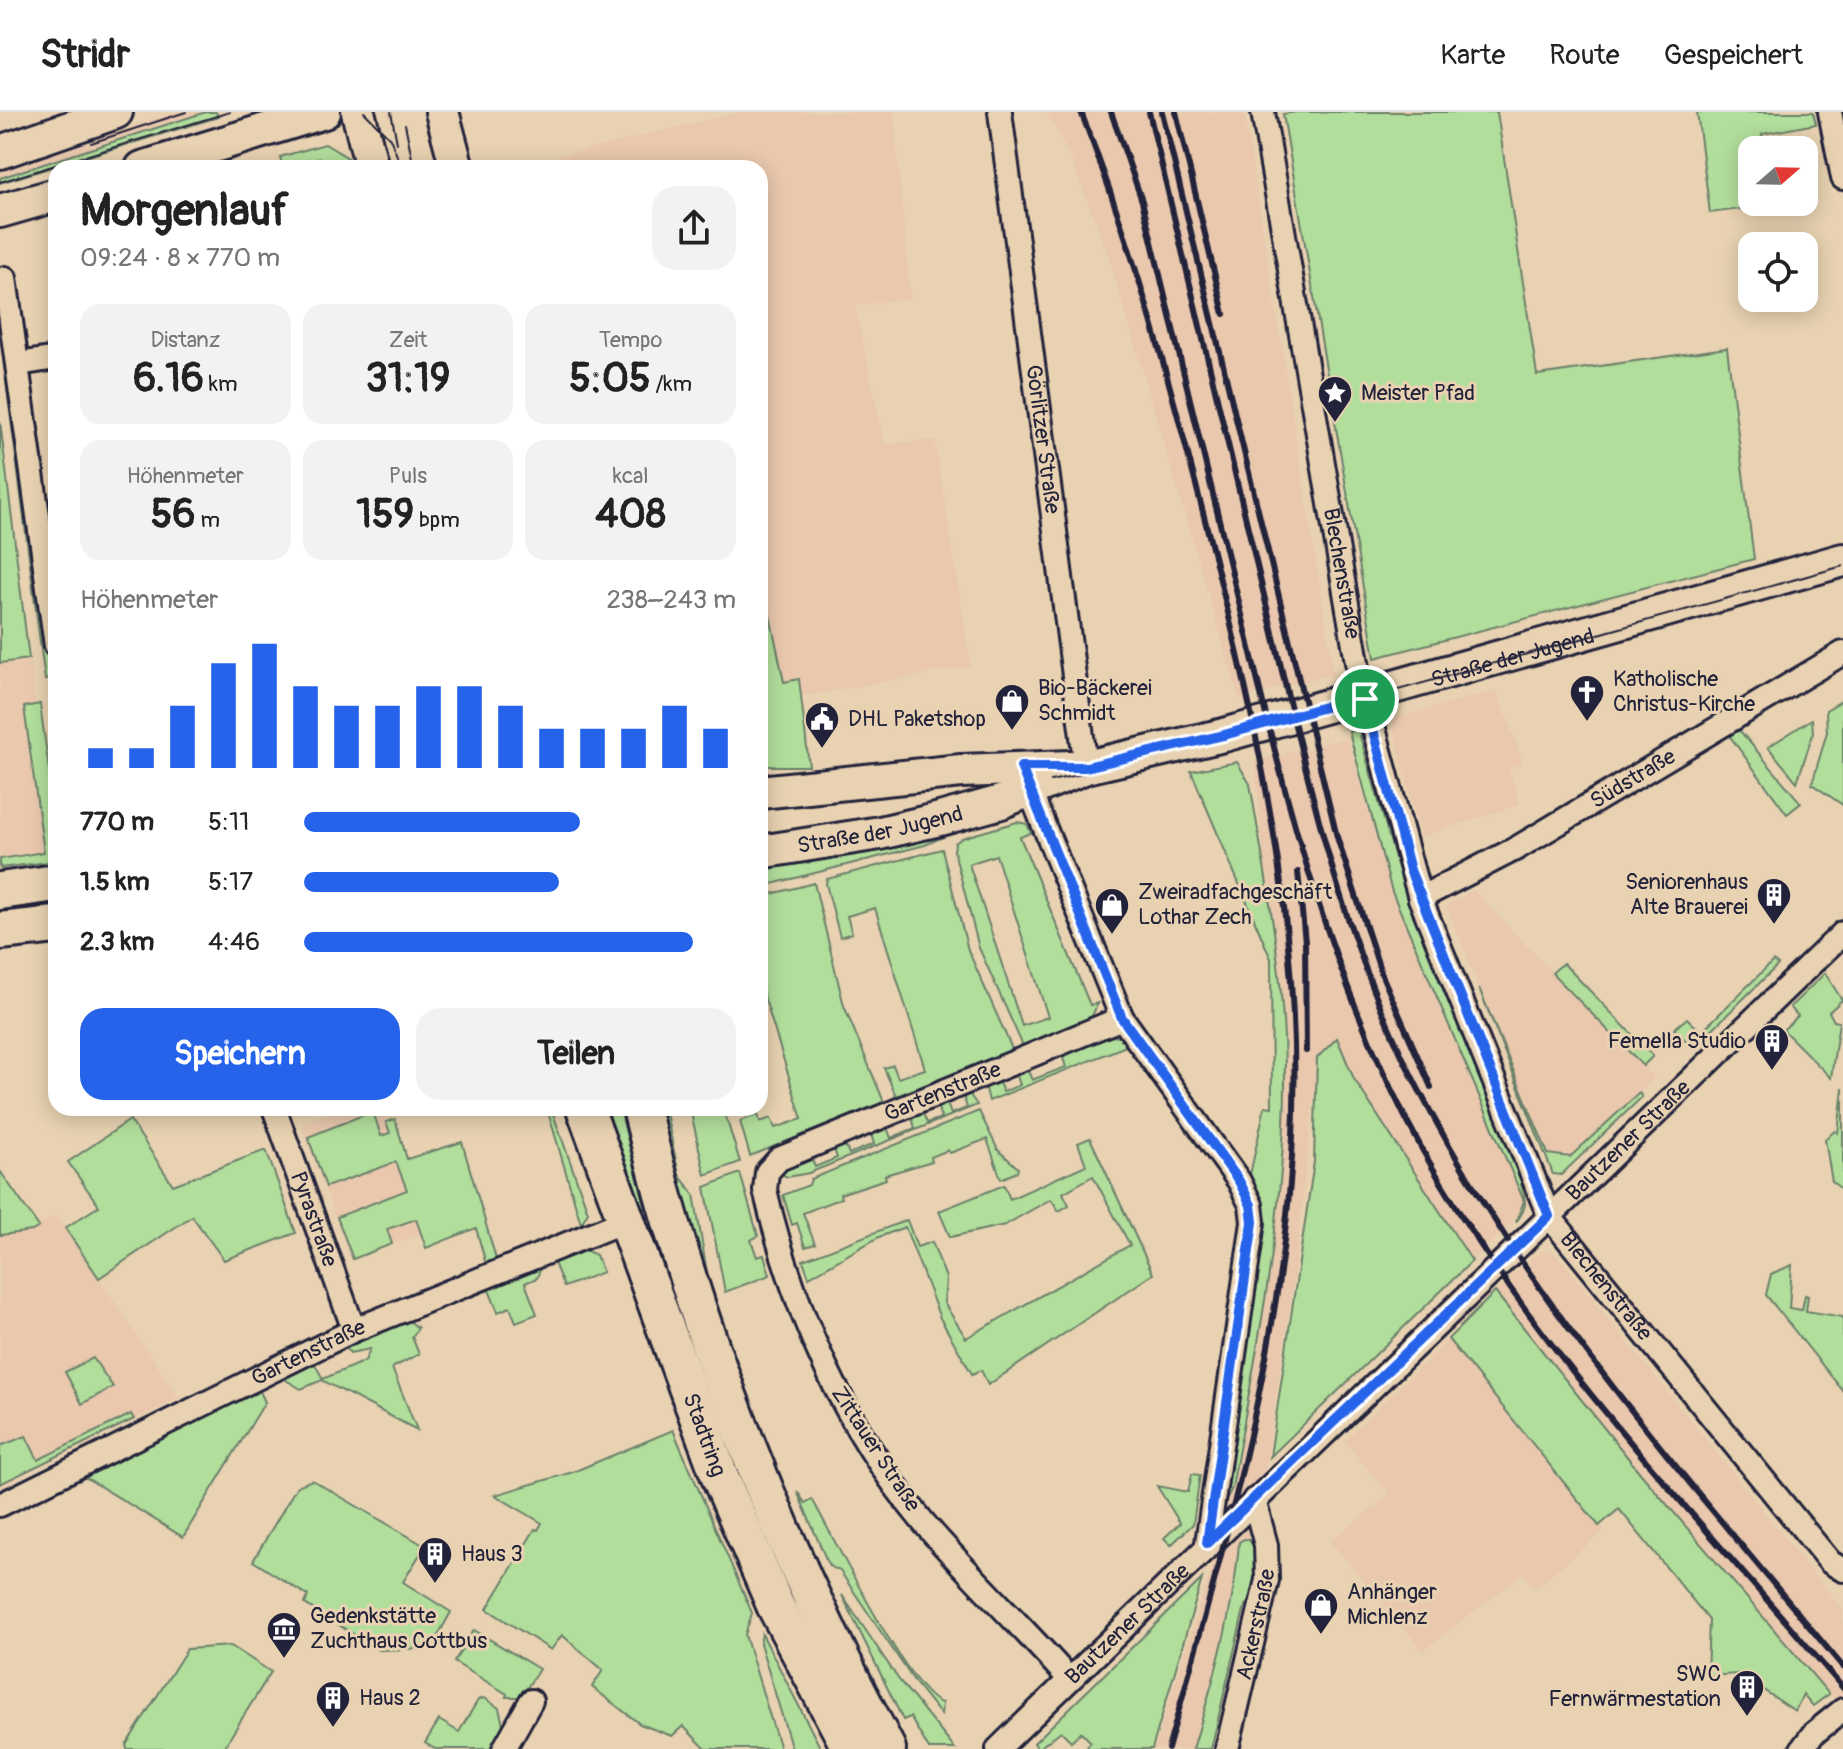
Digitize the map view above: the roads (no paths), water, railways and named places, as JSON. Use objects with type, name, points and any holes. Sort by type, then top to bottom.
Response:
[{"type":"main road","points":[[0,152],[116,112]]},
{"type":"main road","points":[[168,160],[324,112]]},
{"type":"main road","points":[[358,112],[370,160]]},
{"type":"main road","points":[[442,112],[455,160]]},
{"type":"main road","points":[[0,211],[48,197]]},
{"type":"main road","name":"Straße der Jugend","points":[[768,792],[1025,779],[1086,767],[1224,735],[1843,560]]},
{"type":"main road","name":"Straße der Jugend","points":[[768,851],[880,833],[1001,802],[1025,779]]},
{"type":"main road","points":[[0,891],[48,884]]},
{"type":"main road","points":[[0,931],[48,926]]},
{"type":"main road","name":"Stadtring","points":[[588,1116],[720,1477],[769,1591],[851,1749]]},
{"type":"main road","name":"Stadtring","points":[[643,1116],[673,1238],[755,1475],[832,1644],[887,1749]]},
{"type":"street","name":"Görlitzer Straße","points":[[1000,112],[1086,767]]},
{"type":"street","name":"Blechenstraße","points":[[1263,112],[1364,696],[1420,898],[1549,1216],[1830,1562],[1843,1570]]},
{"type":"street","points":[[1830,112],[1843,178]]},
{"type":"street","points":[[5,278],[48,585]]},
{"type":"street","points":[[19,364],[48,359]]},
{"type":"street","name":"Südstraße","points":[[1420,898],[1517,848],[1843,653]]},
{"type":"street","points":[[1025,779],[1122,1018],[1239,1181],[1251,1205],[1253,1222],[1207,1543]]},
{"type":"street","name":"Bautzener Straße","points":[[998,1749],[1207,1543],[1843,933]]},
{"type":"street","name":"Gartenstraße","points":[[767,1172],[779,1159],[1122,1018]]},
{"type":"street","name":"Pyrastraße","points":[[277,1116],[354,1330]]},
{"type":"street","name":"Zittauer Straße","points":[[767,1172],[765,1190],[785,1261],[818,1351],[842,1402],[921,1520],[1069,1679]]},
{"type":"street","name":"Gartenstraße","points":[[0,1505],[354,1330],[524,1261],[628,1232]]},
{"type":"street","name":"Ackerstraße","points":[[1227,1749],[1267,1580],[1266,1545],[1254,1500]]},
{"type":"street","points":[[504,1749],[531,1701]]},
{"type":"street","points":[[1802,1749],[1813,1734],[1843,1710]]},
{"type":"tram line","points":[[91,143],[186,112]]},
{"type":"tram line","points":[[72,160],[230,112]]},
{"type":"tram line","points":[[364,112],[390,138],[399,160]]},
{"type":"tram line","points":[[391,112],[397,143]]},
{"type":"tram line","points":[[405,124],[412,160]]},
{"type":"tram line","points":[[0,182],[48,167]]},
{"type":"tram line","points":[[1051,781],[1172,753],[1843,566]]},
{"type":"railway","points":[[1081,112],[1151,320],[1227,609],[1275,841],[1292,997],[1295,1076],[1292,1156],[1275,1307],[1228,1529],[1168,1749]]},
{"type":"railway","points":[[1111,112],[1142,201],[1259,688],[1295,824],[1337,958],[1391,1088],[1423,1151],[1467,1225],[1566,1363],[1675,1495],[1843,1688]]},
{"type":"railway","points":[[1149,112],[1312,794],[1361,957],[1405,1062],[1449,1145],[1497,1225],[1550,1302],[1664,1451],[1843,1667]]},
{"type":"railway","points":[[1162,112],[1337,837],[1381,973],[1431,1087]]},
{"type":"railway","points":[[1176,112],[1224,314]]},
{"type":"railway","points":[[1298,872],[1305,942],[1306,1051]]},
{"type":"place","name":"Meister Pfad","points":[[1335,424]]},
{"type":"place","name":"Katholische Christus-Kirche","points":[[1587,723]]},
{"type":"place","name":"Bio-Bäckerei Schmidt","points":[[1012,732]]},
{"type":"place","name":"DHL Paketshop","points":[[822,750]]},
{"type":"place","name":"Seniorenhaus Alte Brauerei","points":[[1774,926]]},
{"type":"place","name":"Zweiradfachgeschäft Lothar Zech","points":[[1112,936]]},
{"type":"place","name":"Femella Studio","points":[[1772,1072]]},
{"type":"place","name":"Haus 3","points":[[435,1585]]},
{"type":"place","name":"Anhänger Michlenz","points":[[1321,1636]]},
{"type":"place","name":"Gedenkstätte Zuchthaus Cottbus","points":[[284,1660]]},
{"type":"place","name":"SWC Fernwärmestation","points":[[1747,1718]]},
{"type":"place","name":"Haus 2","points":[[333,1729]]}]
